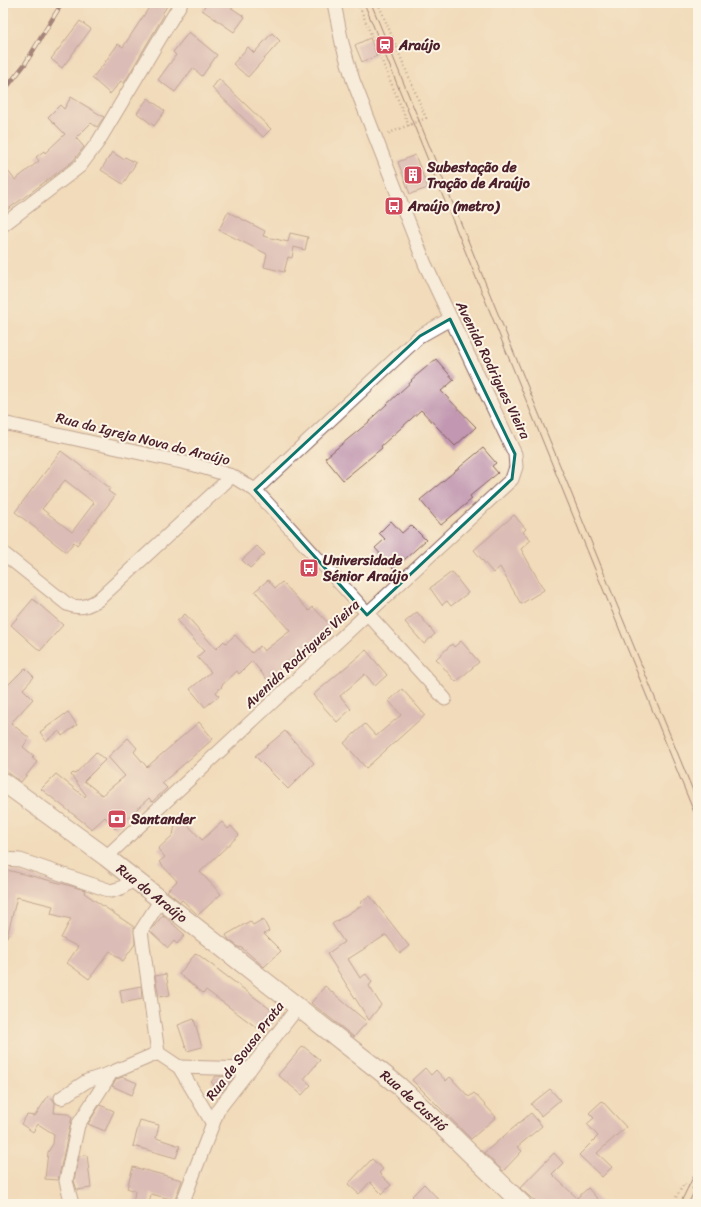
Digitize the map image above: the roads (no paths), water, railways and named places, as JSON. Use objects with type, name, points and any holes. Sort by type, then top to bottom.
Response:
[{"type":"main road","name":"Rua do Araújo","points":[[3,782],[106,857],[133,880],[298,1007]]},
{"type":"main road","name":"Rua de Custió","points":[[298,1007],[399,1086],[522,1204]]},
{"type":"street","points":[[3,225],[80,166],[98,142],[181,3]]},
{"type":"street","name":"Avenida Rodrigues Vieira","points":[[106,857],[368,615],[512,479],[516,467],[515,454],[425,264],[376,139],[344,50],[334,3]]},
{"type":"street","points":[[255,490],[420,336],[450,319]]},
{"type":"street","name":"Rua da Igreja Nova do Araújo","points":[[3,423],[195,465],[232,476],[255,490],[445,698]]},
{"type":"street","points":[[3,553],[66,604],[76,607],[88,606],[98,600],[232,476]]},
{"type":"street","points":[[3,859],[20,860],[111,892],[121,888],[133,880]]},
{"type":"street","points":[[158,1053],[142,930],[160,901]]},
{"type":"street","name":"Rua de Sousa Prata","points":[[182,1204],[218,1110],[298,1007]]},
{"type":"street","points":[[158,1053],[179,1066],[213,1124]]},
{"type":"street","points":[[62,1098],[87,1081],[111,1073],[158,1053]]},
{"type":"street","points":[[179,1066],[250,1069]]},
{"type":"street","points":[[72,1204],[66,1181],[78,1124],[111,1073]]},
{"type":"tram line","points":[[364,3],[698,822]]},
{"type":"tram line","points":[[371,3],[698,803]]},
{"type":"tram line","points":[[680,1204],[698,1167]]},
{"type":"tram line","points":[[688,1204],[698,1184]]},
{"type":"railway","points":[[3,92],[25,64],[62,3]]},
{"type":"place","name":"Araújo","points":[[385,45]]},
{"type":"place","name":"Subestação de Tração de Araújo","points":[[413,175]]},
{"type":"place","name":"Araújo (metro)","points":[[394,206]]},
{"type":"place","name":"Universidade Sénior Araújo","points":[[309,568]]},
{"type":"place","name":"Santander","points":[[117,819]]}]
